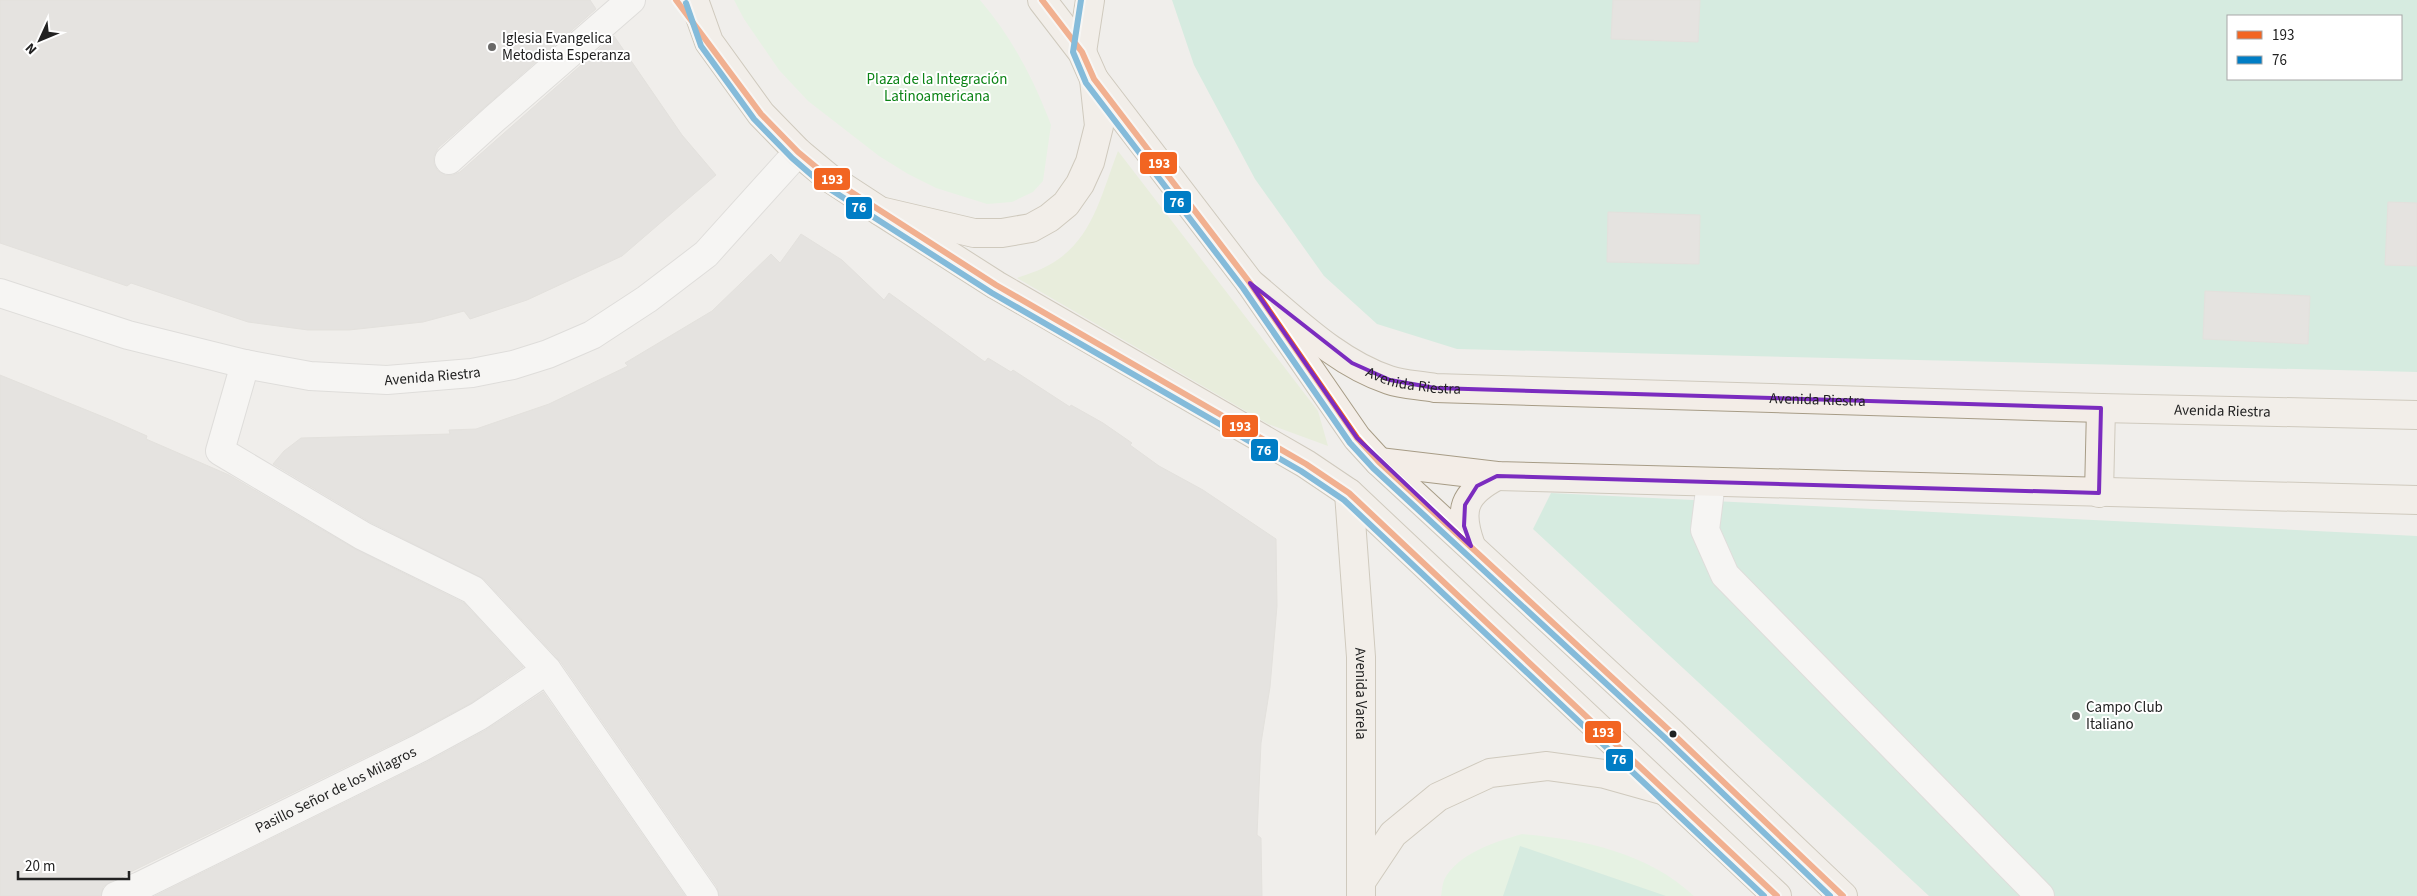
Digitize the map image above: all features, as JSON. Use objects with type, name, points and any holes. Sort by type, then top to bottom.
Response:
[{"type":"main road","points":[[676,0],[761,114],[798,152],[828,177],[996,284],[1306,464],[1349,493],[1777,896]]},
{"type":"main road","points":[[694,0],[709,42]]},
{"type":"main road","points":[[1042,0],[1082,52],[1094,79],[1250,283],[1358,438],[1379,462],[1672,732],[1843,896]]},
{"type":"main road","points":[[1082,52],[1090,0]]},
{"type":"main road","points":[[880,211],[974,233],[1002,234],[1031,228],[1049,218],[1066,204],[1080,184],[1090,162],[1099,126],[1094,79]]},
{"type":"main road","name":"Avenida Riestra","points":[[1250,283],[1324,344],[1352,363],[1390,380],[1435,388],[2101,408],[2417,414]]},
{"type":"main road","points":[[2099,493],[2101,408]]},
{"type":"main road","points":[[1349,493],[1379,462]]},
{"type":"main road","points":[[1379,462],[1497,476],[2417,500]]},
{"type":"main road","points":[[1471,546],[1464,526],[1465,505],[1477,486],[1497,476]]},
{"type":"main road","name":"Avenida Varela","points":[[1349,493],[1361,657],[1361,889]]},
{"type":"main road","points":[[1361,889],[1393,834],[1438,797],[1490,774],[1547,766],[1605,774],[1668,792]]},
{"type":"street","points":[[450,160],[494,118],[631,0]]},
{"type":"street","name":"Avenida Riestra","points":[[0,293],[128,335],[245,364],[310,376],[387,380],[472,373],[513,365],[548,354],[592,335],[647,299],[706,254],[798,152]]},
{"type":"street","points":[[245,364],[220,451],[277,487],[363,536],[473,590],[547,670],[704,896]]},
{"type":"street","points":[[1711,482],[1705,530],[1725,575],[2040,896]]},
{"type":"street","name":"Pasillo Señor de los Milagros","points":[[116,896],[140,886],[420,748],[479,716],[547,670]]},
{"type":"highlighted area","points":[[1250,283],[1352,363],[1390,380],[1435,388],[2101,408],[2099,493],[1497,476],[1477,486],[1465,505],[1464,526],[1471,546],[1357,438]]},
{"type":"green space","name":"Plaza de la Integración Latinoamericana","points":[[734,0],[980,0],[1001,27],[1019,56],[1051,125],[1043,181],[1033,192],[1012,202],[987,204],[936,188],[908,174],[879,156],[808,101],[779,70],[744,19]]},
{"type":"green space","points":[[1172,0],[2417,0],[2417,372],[1457,349],[1377,324],[1324,276],[1255,179],[1194,65]]},
{"type":"green space","points":[[1118,151],[1318,411],[1328,446],[1268,424],[1017,278],[1049,265],[1064,255],[1076,243],[1094,215]]},
{"type":"green space","name":"Campo Club Italiano","points":[[1551,493],[2417,536],[2417,896],[1929,896],[1533,529]]},
{"type":"green space","points":[[1522,834],[1591,844],[1614,851],[1657,869],[1676,881],[1694,896],[1441,896],[1444,880],[1458,863],[1489,845]]},
{"type":"green space","points":[[1520,846],[1666,896],[1503,896]]},
{"type":"building","points":[[0,0],[590,0],[596,9],[438,148],[434,156],[434,164],[437,170],[445,175],[453,175],[460,172],[614,36],[682,135],[716,175],[622,256],[527,300],[470,319],[464,311],[423,322],[349,330],[308,330],[248,322],[131,283],[127,286],[0,243]]},
{"type":"building","points":[[1613,0],[1700,0],[1698,42],[1611,39]]},
{"type":"building","points":[[2388,202],[2417,203],[2417,266],[2385,265]]},
{"type":"building","points":[[1608,212],[1700,215],[1699,264],[1607,262]]},
{"type":"building","points":[[801,234],[842,260],[884,300],[889,293],[985,362],[988,358],[1011,372],[1013,370],[1070,407],[1071,405],[1103,423],[1132,443],[1130,445],[1159,466],[1203,490],[1276,539],[1277,606],[1270,687],[1261,743],[1257,835],[1261,838],[1262,896],[719,896],[717,887],[560,661],[484,579],[370,522],[273,464],[284,451],[301,438],[450,434],[449,430],[476,429],[549,404],[628,366],[625,363],[712,311],[771,254],[780,263]]},
{"type":"building","points":[[2205,291],[2310,296],[2308,344],[2203,339]]},
{"type":"building","points":[[0,375],[111,420],[147,436],[146,439],[229,475],[355,549],[464,603],[523,667],[471,703],[413,734],[110,882],[103,887],[101,896],[0,896]]},
{"type":"building","points":[[543,692],[685,896],[155,896],[427,762],[486,730]]},
{"type":"transit line","name":"193","points":[[676,0],[761,114],[798,152],[828,177],[996,285],[1306,464],[1349,493],[1777,896]]},
{"type":"transit line","name":"193","points":[[1042,0],[1082,52],[1094,79],[1250,283],[1357,438],[1379,462],[1671,732],[1843,896]]},
{"type":"transit line","name":"76","points":[[1081,0],[1073,52],[1086,83],[1243,288],[1350,443],[1373,468],[1665,738],[1830,896]]},
{"type":"transit line","name":"76","points":[[686,3],[701,46],[754,119],[792,158],[822,184],[992,293],[1301,471],[1344,500],[1764,896]]},
{"type":"place","name":"Iglesia Evangelica Metodista Esperanza","points":[[492,47]]},
{"type":"place","name":"Campo Club Italiano","points":[[2076,716]]}]
